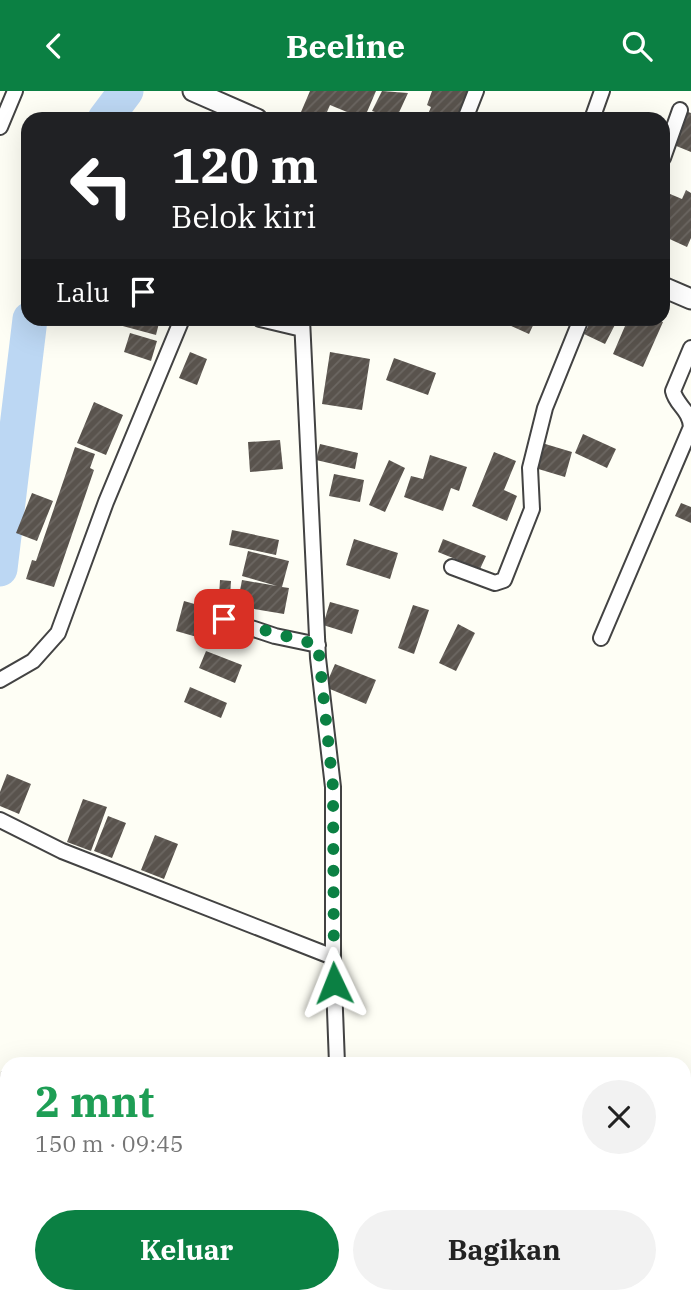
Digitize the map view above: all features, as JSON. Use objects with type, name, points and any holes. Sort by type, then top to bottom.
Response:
[{"type":"street","points":[[0,127],[15,91]]},
{"type":"street","points":[[193,91],[241,112]]},
{"type":"street","points":[[468,112],[476,91]]},
{"type":"street","points":[[594,112],[602,91]]},
{"type":"street","points":[[670,138],[680,110]]},
{"type":"street","points":[[670,291],[691,299]]},
{"type":"street","points":[[0,680],[33,661],[58,633],[106,502],[179,326]]},
{"type":"street","points":[[302,326],[318,645],[333,787],[333,957],[337,1057]]},
{"type":"street","points":[[452,567],[495,583],[504,580],[532,509],[530,468],[545,408],[578,326]]},
{"type":"street","points":[[601,638],[691,428],[688,412],[674,397],[673,391],[691,348]]},
{"type":"street","points":[[216,623],[224,619],[318,645]]},
{"type":"street","points":[[0,820],[62,851],[333,957]]},
{"type":"building","points":[[310,91],[376,91],[367,112],[347,112],[330,105],[327,112],[301,112]]},
{"type":"building","points":[[382,91],[408,93],[399,112],[372,111]]},
{"type":"building","points":[[432,91],[468,91],[459,112],[429,112],[431,107],[427,105]]},
{"type":"building","points":[[682,110],[691,113],[691,152],[670,143]]},
{"type":"building","points":[[686,190],[691,193],[691,238],[687,247],[670,239],[670,194],[682,199]]},
{"type":"building","points":[[123,326],[158,326],[156,335]]},
{"type":"building","points":[[511,326],[533,326],[529,334]]},
{"type":"building","points":[[588,326],[614,326],[605,344],[584,334]]},
{"type":"building","points":[[625,326],[661,326],[643,367],[613,354]]},
{"type":"building","points":[[130,333],[157,341],[151,361],[124,352]]},
{"type":"building","points":[[190,352],[207,359],[197,385],[179,378]]},
{"type":"building","points":[[330,352],[370,359],[362,410],[322,404]]},
{"type":"building","points":[[394,358],[436,373],[428,395],[386,380]]},
{"type":"building","points":[[94,402],[123,415],[106,455],[77,443]]},
{"type":"building","points":[[583,434],[616,449],[607,468],[575,453]]},
{"type":"building","points":[[280,440],[283,469],[250,472],[248,442]]},
{"type":"building","points":[[542,443],[572,452],[565,477],[535,468]]},
{"type":"building","points":[[320,444],[358,453],[355,469],[316,460]]},
{"type":"building","points":[[75,447],[95,454],[90,468],[94,470],[54,587],[26,579],[32,560],[36,561]]},
{"type":"building","points":[[494,452],[516,461],[504,490],[517,496],[507,521],[472,506]]},
{"type":"building","points":[[430,455],[467,467],[459,491],[451,488],[443,511],[404,497],[411,476],[423,479]]},
{"type":"building","points":[[389,460],[405,468],[385,512],[369,505]]},
{"type":"building","points":[[334,474],[364,480],[360,502],[329,496]]},
{"type":"building","points":[[32,493],[53,501],[37,541],[16,533]]},
{"type":"building","points":[[681,503],[691,507],[691,523],[675,516]]},
{"type":"building","points":[[232,530],[279,540],[276,555],[229,545]]},
{"type":"building","points":[[354,539],[398,553],[390,579],[346,565]]},
{"type":"building","points":[[443,539],[486,556],[480,569],[438,552]]},
{"type":"building","points":[[248,551],[289,561],[282,587],[289,588],[284,614],[237,606],[242,580],[277,586],[242,576]]},
{"type":"building","points":[[220,580],[231,581],[229,612],[218,612]]},
{"type":"building","points":[[184,601],[205,607],[197,637],[176,631]]},
{"type":"building","points":[[330,602],[359,610],[352,634],[323,625]]},
{"type":"building","points":[[413,605],[429,610],[414,654],[398,648]]},
{"type":"building","points":[[458,624],[475,633],[456,671],[439,663]]},
{"type":"building","points":[[206,651],[242,665],[235,683],[199,668]]},
{"type":"building","points":[[335,664],[376,680],[366,704],[325,687]]},
{"type":"building","points":[[190,687],[227,703],[221,718],[184,702]]},
{"type":"building","points":[[7,774],[31,784],[19,814],[0,806],[0,792]]},
{"type":"building","points":[[83,799],[107,807],[91,851],[67,842]]},
{"type":"building","points":[[108,816],[126,823],[112,858],[94,851]]},
{"type":"building","points":[[155,835],[178,844],[164,879],[141,870]]},
{"type":"waterway","points":[[110,112],[126,91]]},
{"type":"waterway","points":[[0,569],[29,326]]},
{"type":"route","points":[[224,619],[275,636],[318,645],[333,787],[334,983]]}]
